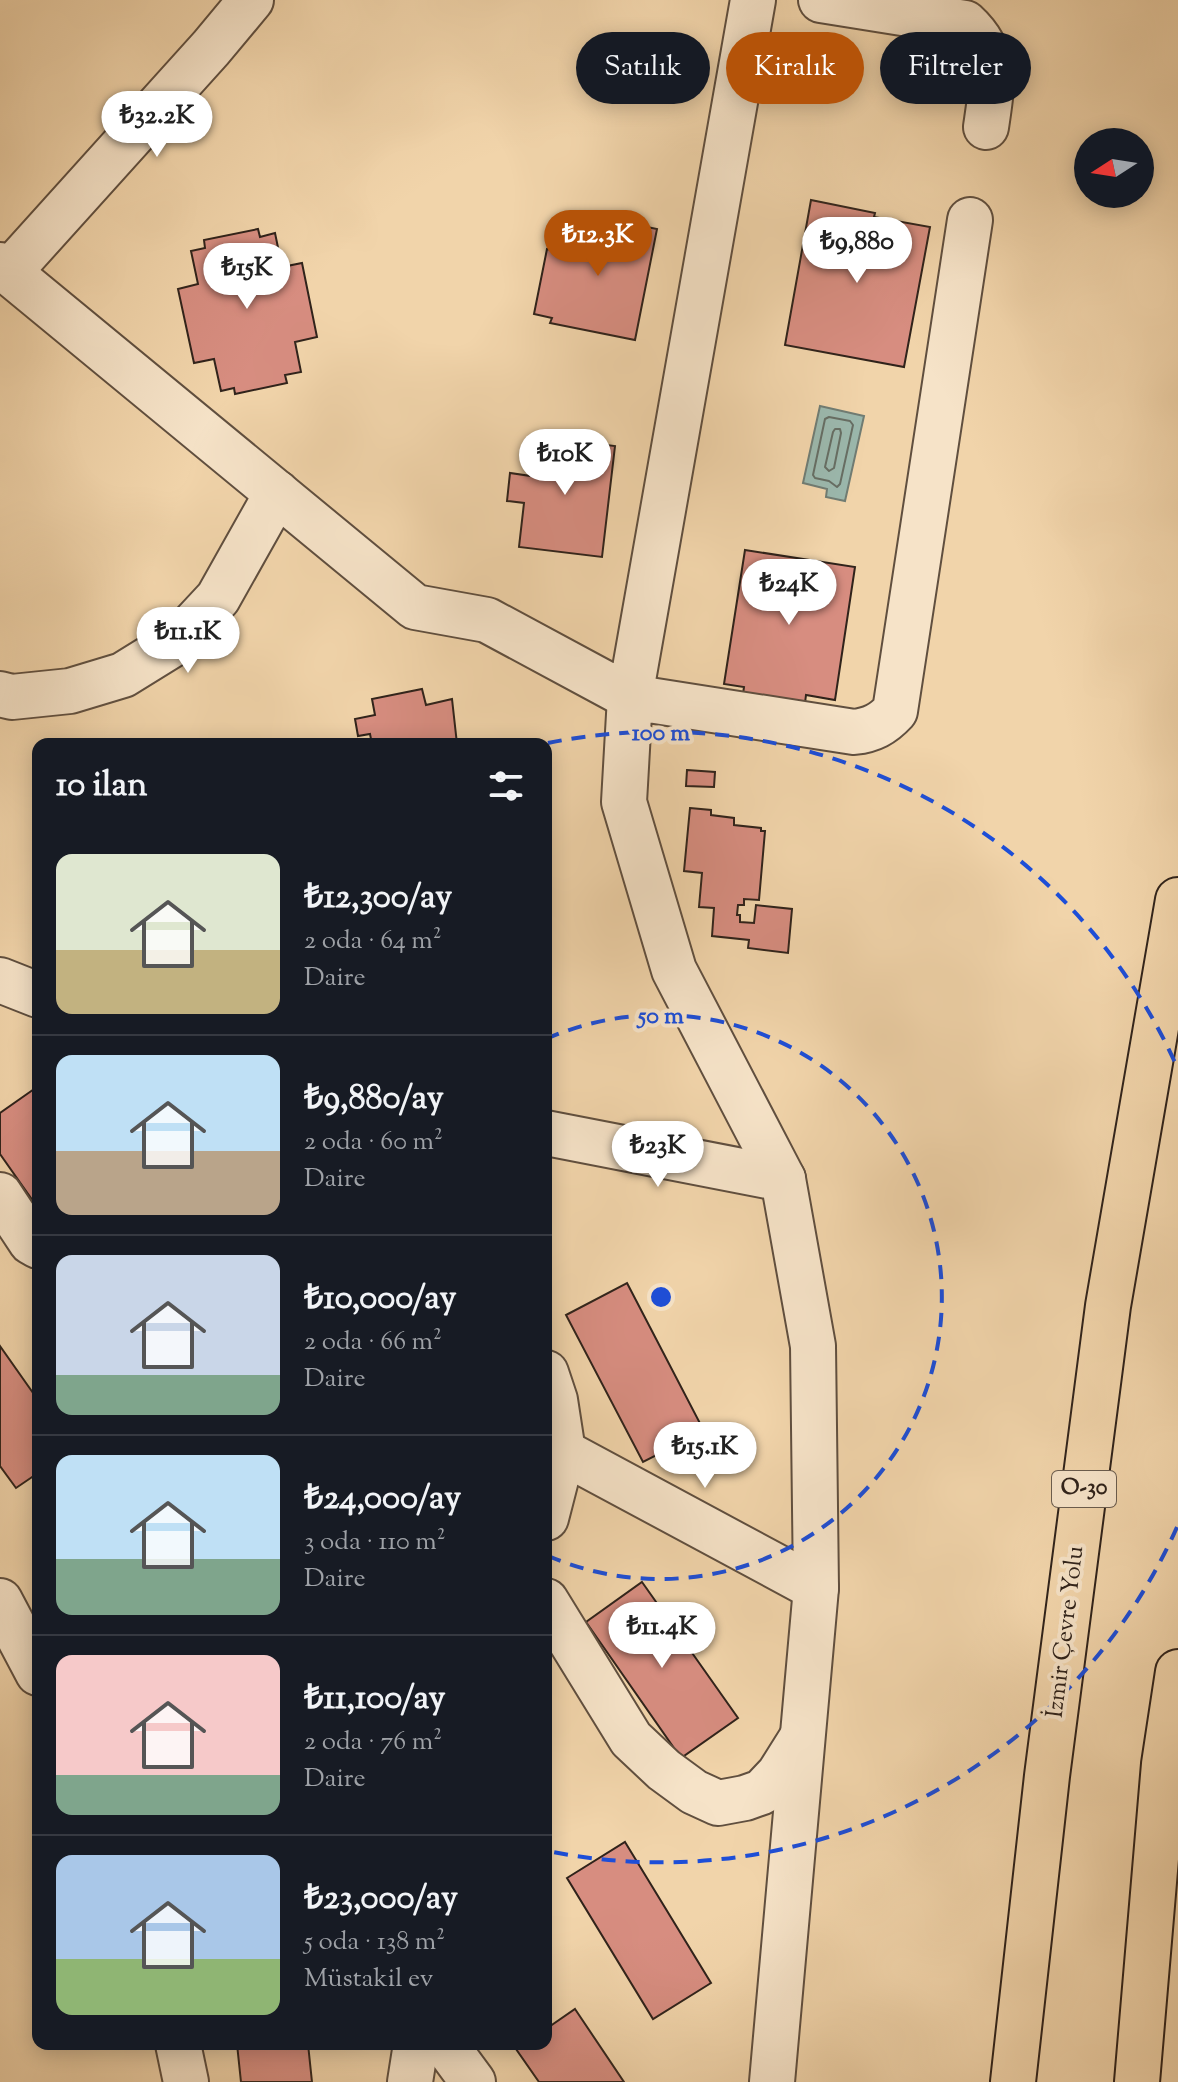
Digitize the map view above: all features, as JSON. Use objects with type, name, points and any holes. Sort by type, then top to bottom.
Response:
[{"type":"highway","name":"İzmir Çevre Yolu","points":[[1013,2082],[1047,1776],[1108,1306],[1178,900]]},
{"type":"highway","points":[[1137,2082],[1164,1764],[1178,1672]]},
{"type":"street","points":[[251,0],[211,48],[5,269],[415,607],[487,620],[630,697],[854,732],[876,727],[895,711],[970,220]]},
{"type":"street","points":[[753,0],[630,697],[624,802],[674,970],[783,1179],[813,1346],[816,1588],[772,2082]]},
{"type":"street","points":[[821,0],[965,23],[981,40],[992,73],[986,127]]},
{"type":"street","points":[[0,694],[12,697],[70,691],[123,675],[178,641],[218,598],[277,493]]},
{"type":"street","points":[[0,980],[32,993]]},
{"type":"street","points":[[552,1134],[783,1179]]},
{"type":"street","points":[[0,1195],[32,1243]]},
{"type":"street","points":[[552,1391],[563,1452],[552,1495]]},
{"type":"street","points":[[563,1452],[816,1588]]},
{"type":"street","points":[[0,1601],[32,1662]]},
{"type":"street","points":[[552,1611],[631,1739],[664,1770],[694,1792],[718,1803],[762,1792],[779,1774],[803,1737]]},
{"type":"street","points":[[179,2050],[186,2082]]},
{"type":"street","points":[[410,2082],[415,2050]]},
{"type":"street","points":[[449,2050],[473,2082]]},
{"type":"water","points":[[820,406],[864,416],[845,501],[826,497],[827,489],[803,483]]},
{"type":"building","points":[[811,200],[875,213],[874,217],[930,227],[904,367],[785,345]]},
{"type":"building","points":[[578,213],[657,229],[635,340],[550,323],[552,318],[534,314],[547,249],[569,253]]},
{"type":"building","points":[[258,229],[260,237],[275,233],[282,267],[302,263],[317,337],[295,342],[301,372],[285,375],[287,383],[235,394],[234,388],[221,391],[214,359],[194,363],[178,289],[198,284],[191,251],[205,248],[204,240]]},
{"type":"building","points":[[535,436],[615,446],[602,557],[519,547],[524,503],[507,501],[510,473],[531,476]]},
{"type":"building","points":[[745,550],[855,567],[835,700],[806,695],[805,703],[743,694],[744,687],[724,684]]},
{"type":"building","points":[[422,689],[426,705],[452,699],[456,738],[358,736],[355,719],[375,715],[372,699]]},
{"type":"building","points":[[687,770],[715,772],[714,787],[686,786]]},
{"type":"building","points":[[690,808],[711,810],[711,815],[734,818],[734,825],[765,831],[759,900],[744,899],[744,905],[738,905],[737,915],[740,915],[740,922],[754,923],[756,905],[792,909],[788,953],[748,948],[749,940],[712,936],[714,908],[699,907],[702,873],[684,871]]},
{"type":"building","points":[[32,1091],[32,1199],[0,1154],[0,1113]]},
{"type":"building","points":[[627,1283],[704,1431],[643,1462],[566,1315]]},
{"type":"building","points":[[0,1346],[32,1391],[32,1477],[16,1488],[0,1466]]},
{"type":"building","points":[[642,1582],[738,1718],[681,1758],[586,1622]]},
{"type":"building","points":[[625,1842],[711,1983],[653,2019],[567,1878]]},
{"type":"building","points":[[575,2009],[624,2082],[539,2082],[517,2050],[552,2050],[552,2025]]},
{"type":"building","points":[[238,2050],[309,2050],[312,2082],[241,2082]]}]
